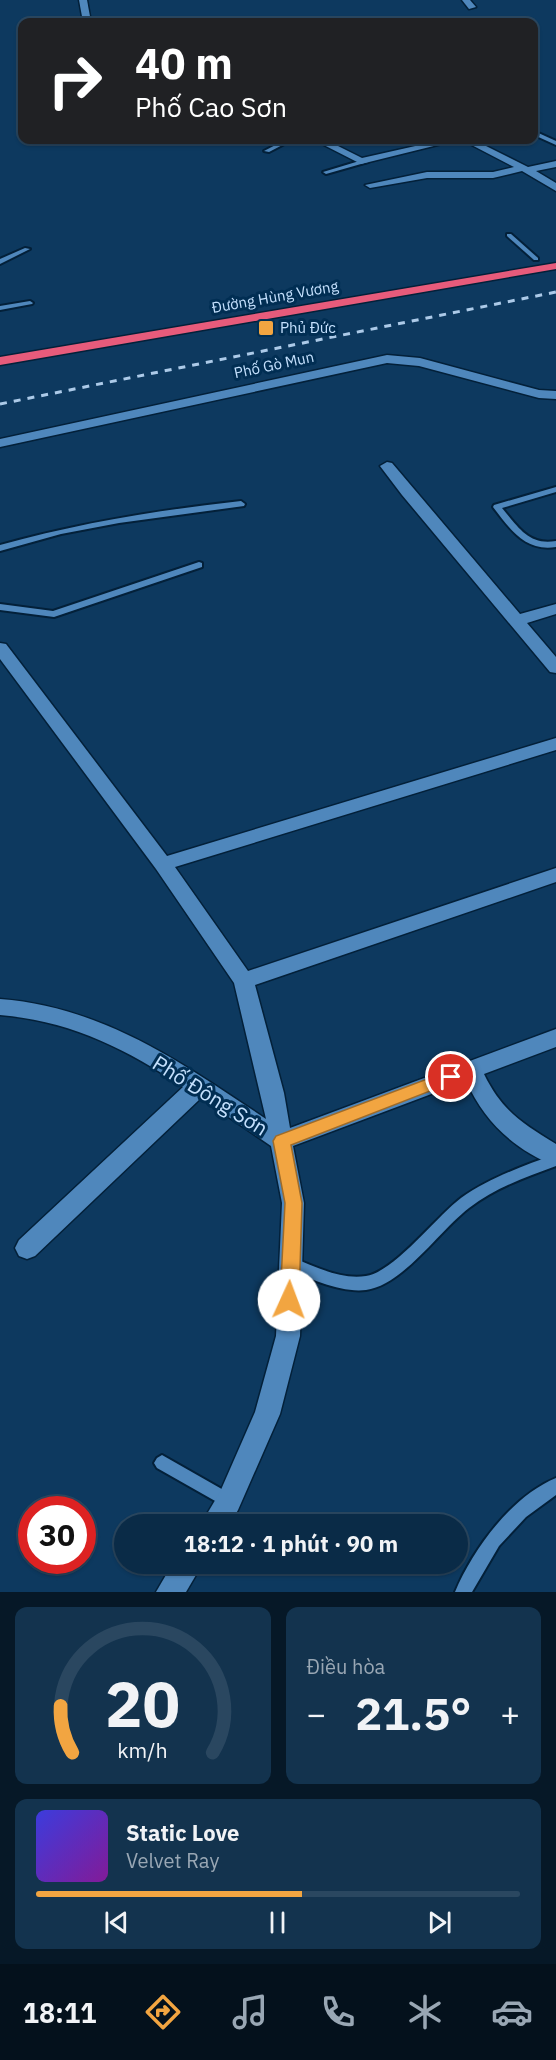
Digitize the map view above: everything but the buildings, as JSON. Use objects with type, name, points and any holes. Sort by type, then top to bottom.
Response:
[{"type":"highway","name":"Đường Hùng Vương","points":[[0,349],[556,256]]},
{"type":"highway","name":"Đường Hùng Vương","points":[[0,361],[556,266]]},
{"type":"street","points":[[83,0],[86,18]]},
{"type":"street","points":[[327,144],[357,160],[366,161],[436,144]]},
{"type":"street","points":[[475,144],[525,169],[556,188]]},
{"type":"street","points":[[370,185],[428,174],[493,175],[556,164]]},
{"type":"street","name":"Phố Gò Mun","points":[[0,443],[387,359],[420,362],[539,394],[556,394]]},
{"type":"street","points":[[387,466],[428,520],[518,620],[556,668]]},
{"type":"street","points":[[518,620],[556,609]]},
{"type":"street","points":[[0,648],[163,864],[243,981],[273,1093],[282,1141],[556,1038]]},
{"type":"street","points":[[163,864],[556,744]]},
{"type":"street","points":[[243,981],[556,875]]},
{"type":"street","name":"Phố Đông Sơn","points":[[1,1008],[38,1008],[85,1023],[199,1086],[282,1141],[293,1203],[288,1336],[267,1414],[229,1501],[221,1514]]},
{"type":"street","points":[[471,1069],[485,1099],[504,1123],[556,1158]]},
{"type":"street","points":[[27,1248],[199,1086]]},
{"type":"street","points":[[170,1592],[182,1574]]},
{"type":"lane","points":[[538,135],[556,143]]},
{"type":"lane","points":[[267,151],[282,144]]},
{"type":"lane","points":[[326,172],[366,161]]},
{"type":"lane","points":[[509,235],[536,259]]},
{"type":"lane","points":[[0,262],[27,249]]},
{"type":"lane","points":[[0,308],[30,303]]},
{"type":"lane","points":[[556,489],[498,507],[527,541],[546,547],[556,544]]},
{"type":"lane","points":[[0,548],[50,533],[133,516],[241,504]]},
{"type":"lane","points":[[0,607],[54,614],[199,565]]},
{"type":"lane","points":[[291,1264],[352,1284],[376,1281],[399,1265],[437,1226],[466,1202],[503,1180],[556,1158]]},
{"type":"lane","points":[[162,1463],[229,1501]]},
{"type":"lane","points":[[463,1592],[493,1540],[520,1511],[556,1486]]},
{"type":"railway","points":[[0,404],[556,292]]},
{"type":"place","name":"Phủ Đức","points":[[266,328]]},
{"type":"route","points":[[289,1300],[293,1203],[282,1141],[451,1077]]}]
